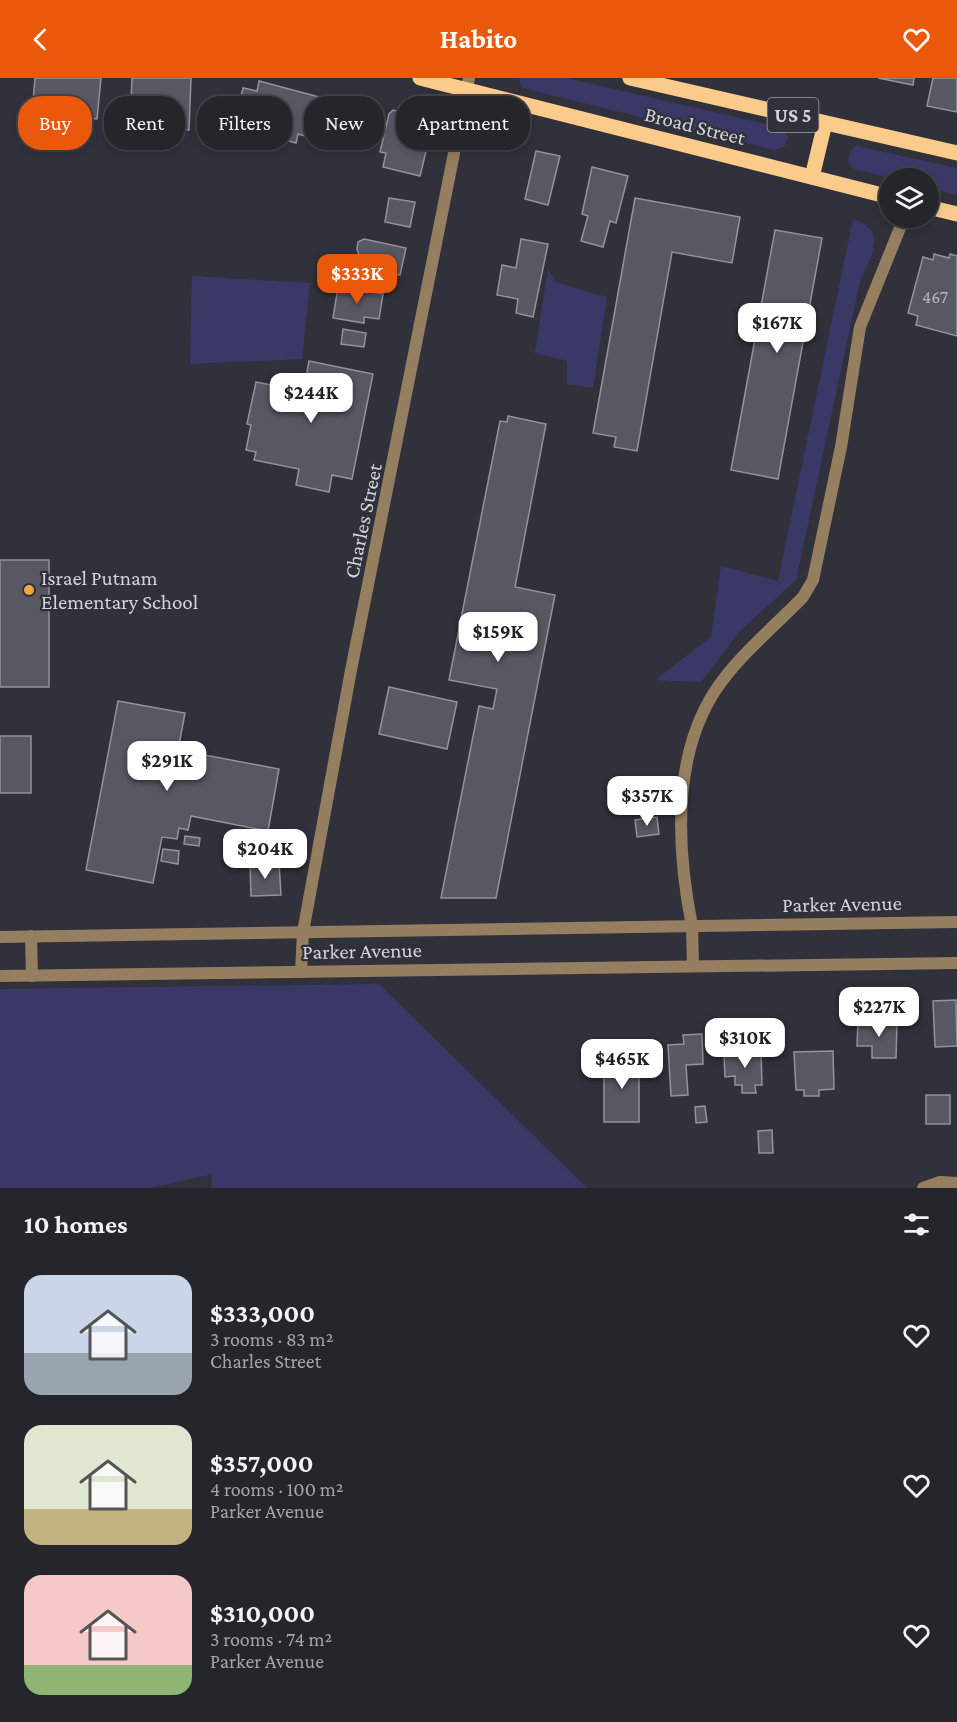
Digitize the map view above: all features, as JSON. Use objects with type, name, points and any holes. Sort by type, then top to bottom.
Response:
[{"type":"main road","name":"Broad Street","points":[[420,78],[468,84],[879,194]]},
{"type":"main road","name":"Broad Street","points":[[630,78],[957,153]]},
{"type":"main road","points":[[812,177],[825,123]]},
{"type":"main road","points":[[939,210],[957,214]]},
{"type":"street","name":"Charles Street","points":[[301,972],[303,932],[351,670],[468,84]]},
{"type":"street","points":[[693,966],[692,926],[681,873],[683,779],[692,738],[716,691],[742,659],[803,597],[813,580],[847,416],[860,327],[900,228]]},
{"type":"street","name":"Parker Avenue","points":[[0,937],[957,922]]},
{"type":"street","points":[[31,936],[32,976]]},
{"type":"street","name":"Parker Avenue","points":[[0,976],[957,963]]},
{"type":"street","points":[[923,1188],[940,1182],[957,1182]]},
{"type":"shaded area","points":[[519,78],[566,78],[779,127],[786,131],[788,138],[784,147],[775,150],[526,89],[521,87]]},
{"type":"shaded area","points":[[857,146],[957,168],[957,195],[939,190],[939,168],[879,168],[879,175],[854,169],[849,159],[853,148]]},
{"type":"shaded area","points":[[853,219],[871,230],[874,245],[869,263],[860,281],[796,580],[741,630],[701,682],[655,680],[711,637],[721,566],[778,581]]},
{"type":"shaded area","points":[[548,268],[555,282],[607,297],[593,388],[567,384],[567,361],[535,353]]},
{"type":"shaded area","points":[[192,276],[310,283],[302,359],[190,364]]},
{"type":"shaded area","points":[[379,984],[587,1188],[211,1188],[212,1174],[152,1188],[0,1188],[0,989]]},
{"type":"building","points":[[35,78],[101,78],[97,119],[92,119],[92,96],[33,96]]},
{"type":"building","points":[[132,78],[191,78],[189,130],[185,130],[185,96],[131,96]]},
{"type":"building","points":[[878,78],[914,78],[913,85]]},
{"type":"building","points":[[933,78],[957,78],[957,112],[927,106]]},
{"type":"building","points":[[259,81],[315,96],[304,96],[304,136],[298,134],[296,143],[292,142],[292,96],[241,96],[243,88],[257,91]]},
{"type":"building","points":[[393,110],[396,111],[396,150],[426,150],[420,176],[383,167],[386,153],[380,152],[384,150],[384,135],[389,114]]},
{"type":"building","points":[[536,151],[560,156],[548,205],[525,199]]},
{"type":"building","points":[[592,167],[628,176],[616,223],[610,221],[603,247],[581,241],[588,216],[582,214]]},
{"type":"building","points":[[389,198],[415,202],[410,227],[385,222]]},
{"type":"building","points":[[635,198],[740,217],[732,263],[672,252],[637,451],[614,447],[616,437],[593,433]]},
{"type":"building","points":[[775,230],[822,238],[778,479],[731,470]]},
{"type":"building","points":[[364,239],[406,248],[400,275],[364,270],[366,256],[359,255],[357,249],[358,242]]},
{"type":"building","points":[[521,239],[548,244],[533,317],[516,313],[518,299],[497,295],[502,265],[516,268]]},
{"type":"building","points":[[934,254],[949,258],[950,254],[957,256],[957,336],[916,325],[918,316],[908,313],[923,257],[933,260]]},
{"type":"building","points":[[338,287],[383,294],[379,319],[364,317],[364,323],[333,318]]},
{"type":"building","points":[[343,329],[366,333],[364,347],[341,344]]},
{"type":"building","points":[[309,361],[373,374],[352,479],[332,475],[329,492],[296,485],[299,469],[254,460],[256,452],[246,450],[251,425],[247,424],[256,382],[293,389],[295,382],[305,384]]},
{"type":"building","points":[[508,416],[546,424],[515,587],[555,595],[496,898],[441,898],[479,706],[493,709],[497,689],[449,680],[500,421],[507,422]]},
{"type":"building","points":[[0,560],[49,560],[49,687],[0,687]]},
{"type":"building","points":[[389,687],[457,702],[447,749],[379,734]]},
{"type":"building","points":[[118,701],[185,713],[178,750],[279,769],[268,831],[191,816],[188,830],[179,828],[177,839],[162,837],[153,883],[86,870]]},
{"type":"building","points":[[0,736],[31,736],[31,793],[0,793]]},
{"type":"building","points":[[657,817],[659,834],[637,837],[635,820]]},
{"type":"building","points":[[185,836],[200,838],[199,846],[184,844]]},
{"type":"building","points":[[163,849],[179,851],[178,864],[161,861]]},
{"type":"building","points":[[279,863],[281,895],[251,896],[250,864]]},
{"type":"building","points":[[956,1000],[957,1046],[935,1047],[933,1001]]},
{"type":"building","points":[[858,1021],[897,1022],[896,1058],[872,1058],[872,1046],[857,1046]]},
{"type":"building","points":[[702,1034],[703,1064],[686,1065],[688,1095],[671,1096],[668,1045],[684,1044],[683,1035]]},
{"type":"building","points":[[761,1049],[762,1085],[755,1085],[756,1093],[742,1093],[742,1085],[735,1085],[735,1076],[725,1077],[724,1053],[735,1053],[735,1050]]},
{"type":"building","points":[[833,1051],[834,1089],[819,1090],[819,1096],[804,1096],[804,1090],[796,1090],[794,1052]]},
{"type":"building","points":[[604,1059],[639,1059],[639,1122],[604,1122]]},
{"type":"building","points":[[926,1095],[950,1095],[950,1124],[926,1124]]},
{"type":"building","points":[[705,1106],[707,1122],[696,1123],[695,1107]]},
{"type":"building","points":[[772,1130],[773,1153],[759,1153],[758,1131]]},
{"type":"place","name":"Israel Putnam Elementary School","points":[[29,590]]}]
